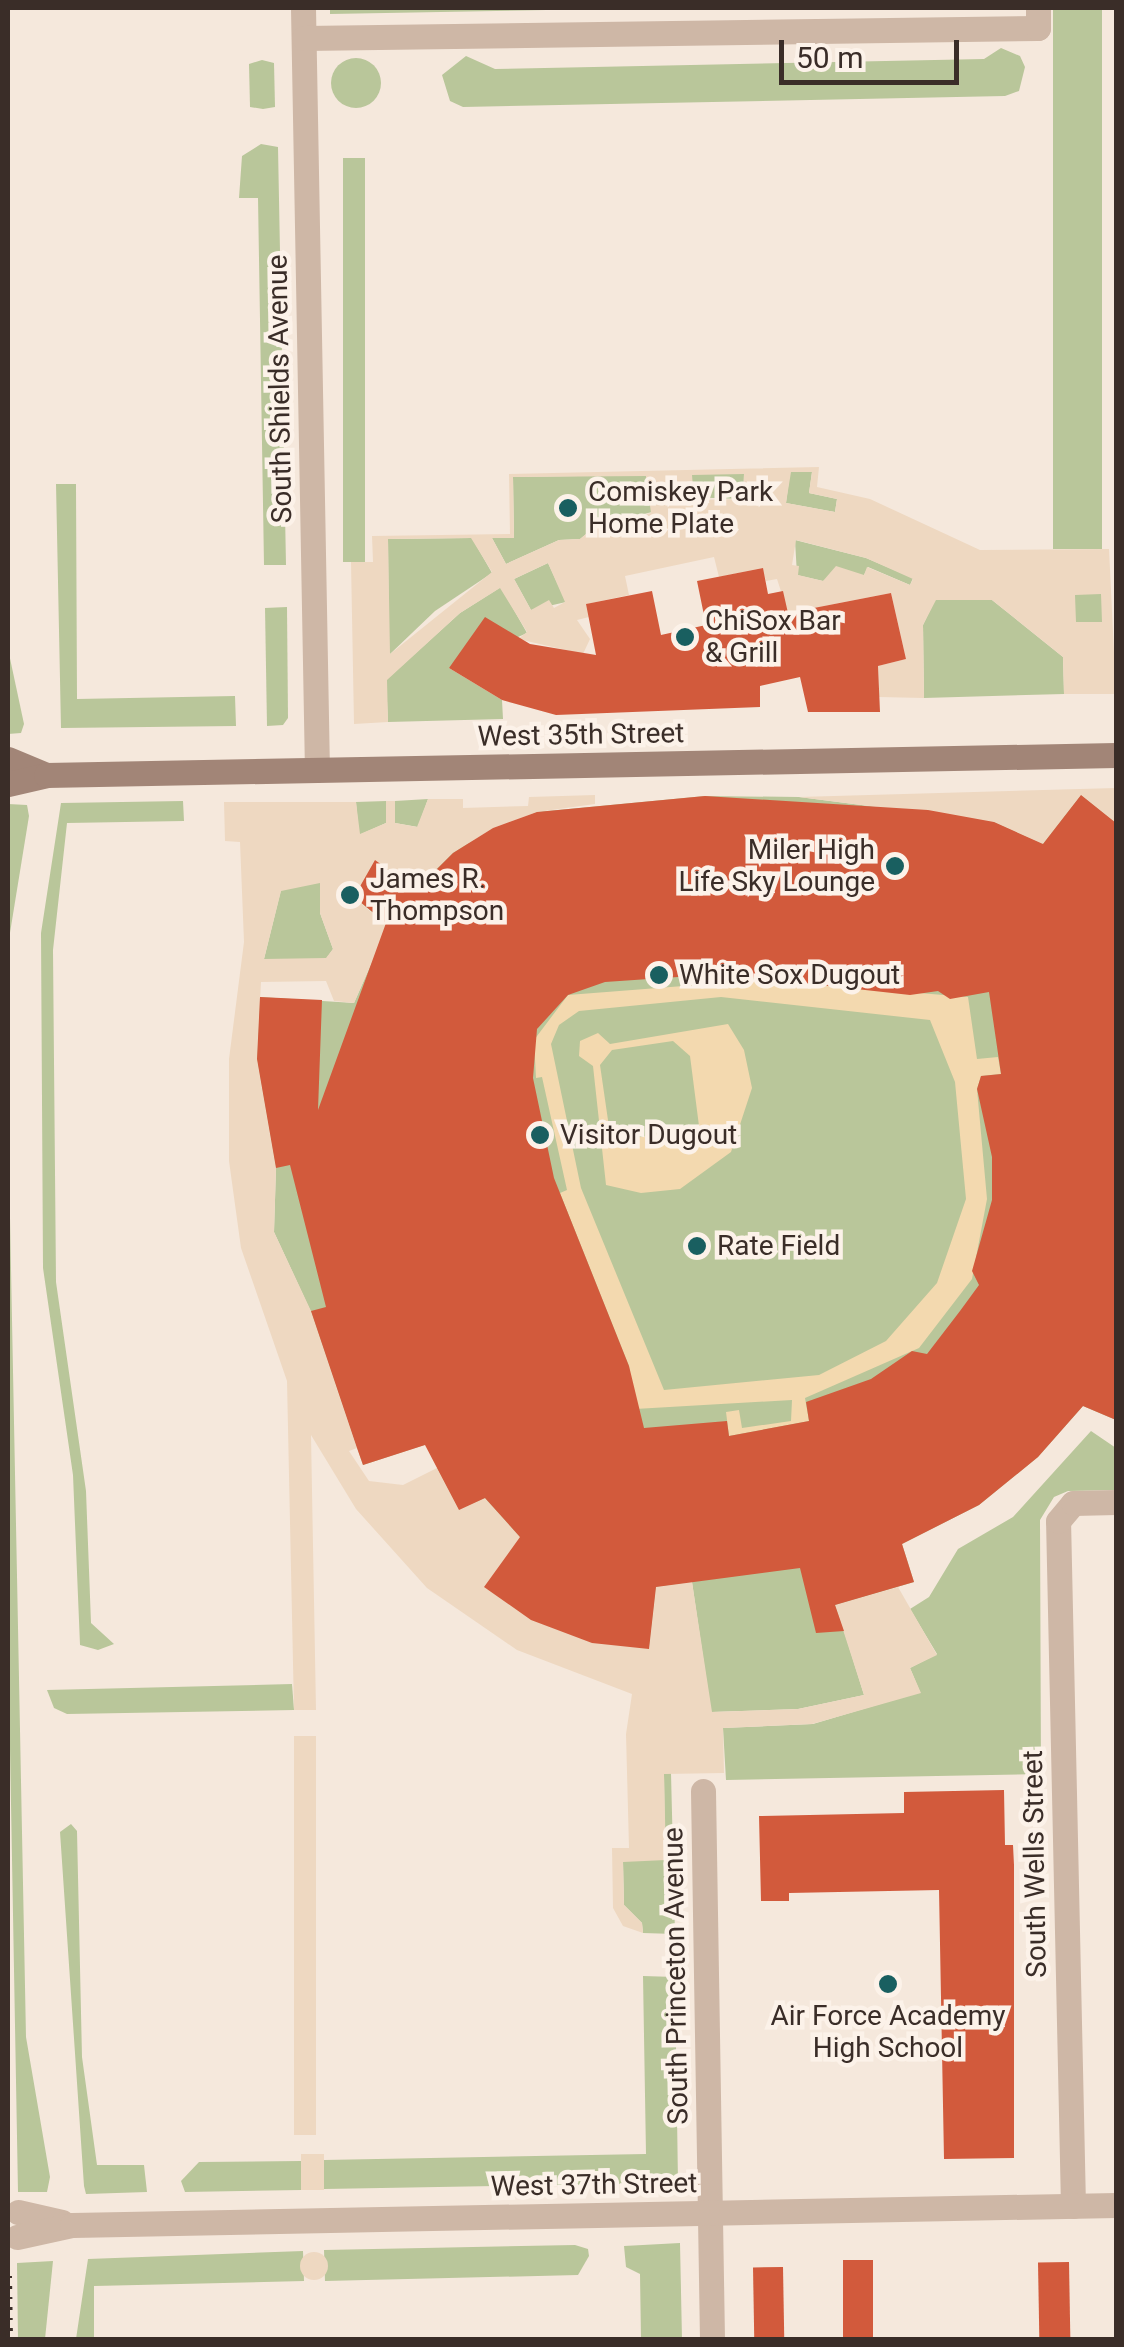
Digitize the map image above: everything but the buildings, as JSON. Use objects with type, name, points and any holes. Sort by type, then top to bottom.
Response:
[{"type":"main road","name":"West 35th Street","points":[[8,784],[46,775],[1116,754]]},
{"type":"main road","name":"West 35th Street","points":[[8,758],[46,775]]},
{"type":"street","name":"South Shields Avenue","points":[[303,8],[317,770]]},
{"type":"street","points":[[304,38],[1038,18]]},
{"type":"street","name":"South Wells Street","points":[[1073,2206],[1058,1520],[1073,1503],[1116,1502]]},
{"type":"street","name":"South Princeton Avenue","points":[[702,1791],[712,2340]]},
{"type":"street","name":"West 37th Street","points":[[17,2224],[1116,2205]]},
{"type":"green space","points":[[330,8],[650,8],[330,14]]},
{"type":"green space","points":[[1053,8],[1102,8],[1102,549],[1053,549]]},
{"type":"green space","points":[[1001,48],[1020,56],[1025,67],[1019,91],[1005,96],[463,107],[450,101],[442,75],[466,56],[495,69],[984,59]]},
{"type":"green space","points":[[356,58],[374,65],[381,83],[374,101],[356,108],[338,101],[331,83],[338,65]]},
{"type":"green space","points":[[262,60],[274,63],[275,107],[263,109],[250,107],[249,64]]},
{"type":"green space","points":[[261,144],[278,147],[286,565],[264,565],[258,198],[239,198],[242,156]]},
{"type":"green space","points":[[343,158],[365,158],[365,562],[343,562]]},
{"type":"green space","points":[[692,472],[744,474],[743,499],[691,497]]},
{"type":"green space","points":[[790,472],[812,472],[809,493],[837,499],[835,512],[786,503]]},
{"type":"green space","points":[[646,475],[652,512],[596,526],[580,539],[559,540],[506,564],[492,538],[514,537],[513,477]]},
{"type":"green space","points":[[56,484],[76,484],[77,699],[235,696],[236,726],[61,728]]},
{"type":"green space","points":[[472,538],[492,573],[435,611],[389,655],[388,539]]},
{"type":"green space","points":[[795,540],[866,558],[913,578],[910,585],[868,567],[864,575],[834,575],[823,581],[797,575]]},
{"type":"green space","points":[[548,563],[566,602],[531,610],[514,579]]},
{"type":"green space","points":[[501,587],[527,633],[449,668],[502,700],[503,719],[388,722],[386,680],[460,613]]},
{"type":"green space","points":[[1075,594],[1102,594],[1102,622],[1075,622]]},
{"type":"green space","points":[[935,600],[992,600],[1063,657],[1064,694],[924,698],[923,625]]},
{"type":"green space","points":[[287,607],[288,718],[283,725],[267,726],[265,608]]},
{"type":"green space","points":[[8,649],[24,724],[21,733],[8,734]]},
{"type":"green space","name":"Rate Field","points":[[1081,795],[1116,823],[1116,1420],[1083,1406],[1038,1457],[979,1505],[902,1544],[914,1582],[836,1605],[864,1695],[798,1709],[711,1712],[692,1582],[656,1587],[649,1649],[592,1643],[459,1510],[437,1468],[463,1455],[455,1435],[363,1465],[311,1312],[274,1232],[276,1168],[257,1059],[260,997],[354,1003],[393,914],[372,912],[354,897],[375,860],[398,875],[537,812],[705,796],[799,797],[994,822],[1042,844]]},
{"type":"green space","points":[[428,799],[418,827],[395,823],[395,801]]},
{"type":"green space","points":[[183,801],[184,821],[67,823],[53,950],[56,1282],[86,1491],[91,1623],[114,1644],[98,1650],[80,1645],[73,1475],[43,1268],[41,933],[61,803]]},
{"type":"green space","points":[[386,801],[386,823],[359,835],[356,802]]},
{"type":"green space","points":[[8,804],[27,805],[29,816],[8,945]]},
{"type":"green space","points":[[321,882],[320,913],[333,949],[326,959],[264,959],[281,890]]},
{"type":"green space","points":[[8,1114],[26,2037],[50,2177],[47,2192],[18,2192],[8,1637]]},
{"type":"green space","points":[[1091,1431],[1116,1448],[1116,1490],[1068,1491],[1054,1497],[1040,1520],[1041,1774],[726,1780],[723,1728],[813,1724],[920,1692],[910,1668],[937,1654],[910,1609],[929,1597],[958,1549],[1013,1517]]},
{"type":"green space","points":[[292,1684],[294,1710],[67,1714],[54,1708],[47,1690]]},
{"type":"green space","points":[[671,1773],[675,1934],[643,1933],[642,1923],[624,1905],[623,1861],[665,1859],[664,1774]]},
{"type":"green space","points":[[71,1824],[77,1831],[82,2057],[97,2165],[144,2165],[147,2192],[86,2194],[84,2186],[60,1832]]},
{"type":"green space","points":[[643,1976],[675,1977],[678,2183],[324,2189],[324,2160],[646,2154]]},
{"type":"green space","points":[[301,2161],[302,2190],[185,2192],[181,2181],[199,2162]]},
{"type":"green space","points":[[680,2243],[682,2339],[641,2339],[640,2274],[626,2267],[624,2246]]},
{"type":"green space","points":[[575,2245],[588,2249],[589,2256],[578,2275],[325,2281],[324,2250]]},
{"type":"green space","points":[[303,2251],[304,2281],[94,2286],[94,2339],[76,2339],[88,2259]]},
{"type":"green space","points":[[53,2261],[45,2339],[18,2339],[17,2263]]},
{"type":"sand","points":[[722,977],[968,997],[977,1059],[998,1057],[1001,1074],[981,1076],[977,1089],[987,1199],[972,1279],[919,1348],[805,1398],[809,1421],[729,1436],[726,1412],[739,1410],[742,1428],[791,1421],[792,1400],[635,1409],[629,1366],[560,1193],[567,1190],[542,1077],[536,1078],[534,1040],[568,995],[722,983]],"holes":[[[721,997],[930,1020],[955,1082],[966,1199],[937,1283],[886,1341],[819,1375],[664,1390],[581,1188],[551,1044],[559,1025],[579,1011]]]},
{"type":"sand","points":[[728,1024],[744,1050],[752,1088],[731,1152],[680,1189],[641,1193],[606,1185],[593,1066],[579,1056],[580,1041],[598,1033],[610,1044]],"holes":[[[673,1041],[690,1056],[699,1126],[625,1140],[609,1127],[600,1065],[612,1050]]]},
{"type":"shaded area","points":[[819,467],[817,487],[870,499],[980,550],[1109,549],[1116,694],[1064,694],[1063,657],[992,600],[936,600],[923,625],[924,698],[879,697],[878,666],[906,659],[891,593],[788,613],[777,579],[766,581],[762,568],[719,577],[714,557],[625,576],[629,595],[587,604],[589,617],[577,620],[590,639],[583,654],[518,639],[527,632],[500,588],[460,613],[387,680],[388,722],[354,724],[351,562],[373,562],[372,536],[510,534],[509,474]],"holes":[[[791,472],[812,472],[809,493],[837,499],[835,512],[786,503]],[[744,474],[743,499],[694,500],[692,475]],[[646,476],[651,513],[596,526],[580,539],[559,540],[506,564],[492,538],[514,538],[513,477]],[[471,538],[492,572],[390,654],[388,539]],[[796,540],[866,558],[913,579],[910,585],[867,567],[864,575],[836,566],[823,581],[798,575],[799,566],[792,565]],[[548,563],[565,602],[554,608],[549,600],[531,610],[514,579]],[[1101,594],[1102,622],[1076,622],[1075,595]]]},
{"type":"shaded area","points":[[1116,788],[1116,823],[1081,795],[1043,844],[994,822],[799,797]]},
{"type":"shaded area","points":[[595,795],[595,804],[537,812],[493,828],[453,853],[409,896],[392,883],[397,874],[375,861],[354,897],[371,912],[393,914],[354,1003],[334,1001],[326,981],[261,982],[257,1059],[276,1168],[274,1232],[311,1311],[357,1448],[349,1451],[369,1481],[403,1485],[437,1468],[459,1509],[485,1498],[520,1537],[649,1649],[656,1587],[692,1582],[712,1712],[798,1709],[864,1695],[835,1605],[898,1587],[937,1655],[910,1668],[921,1693],[812,1724],[723,1728],[724,1773],[664,1774],[666,1860],[623,1862],[624,1905],[642,1923],[643,1933],[623,1926],[613,1908],[612,1848],[629,1848],[626,1734],[632,1694],[517,1650],[427,1588],[356,1509],[311,1435],[316,1710],[294,1710],[287,1381],[241,1248],[229,1161],[229,1059],[244,942],[240,842],[225,841],[224,802],[356,802],[360,834],[386,823],[386,801],[395,801],[395,823],[417,827],[428,799],[463,799],[463,808],[528,806],[529,797]],"holes":[[[320,883],[320,913],[333,949],[326,958],[264,959],[281,891]]]},
{"type":"shaded area","points":[[294,1736],[316,1736],[316,2135],[294,2135]]},
{"type":"shaded area","points":[[301,2154],[324,2154],[324,2190],[301,2190]]},
{"type":"shaded area","points":[[314,2252],[324,2256],[328,2266],[324,2276],[314,2280],[304,2276],[300,2266],[304,2256]]},
{"type":"railway","points":[[8,2276],[9,2340]]},
{"type":"place","name":"Comiskey Park Home Plate","points":[[568,508]]},
{"type":"place","name":"ChiSox Bar & Grill","points":[[685,637]]},
{"type":"place","name":"Miler High Life Sky Lounge","points":[[895,866]]},
{"type":"place","name":"James R. Thompson","points":[[350,895]]},
{"type":"place","name":"White Sox Dugout","points":[[659,975]]},
{"type":"place","name":"Visitor Dugout","points":[[540,1135]]},
{"type":"place","name":"Rate Field","points":[[697,1246]]},
{"type":"place","name":"Air Force Academy High School","points":[[888,1984]]}]
